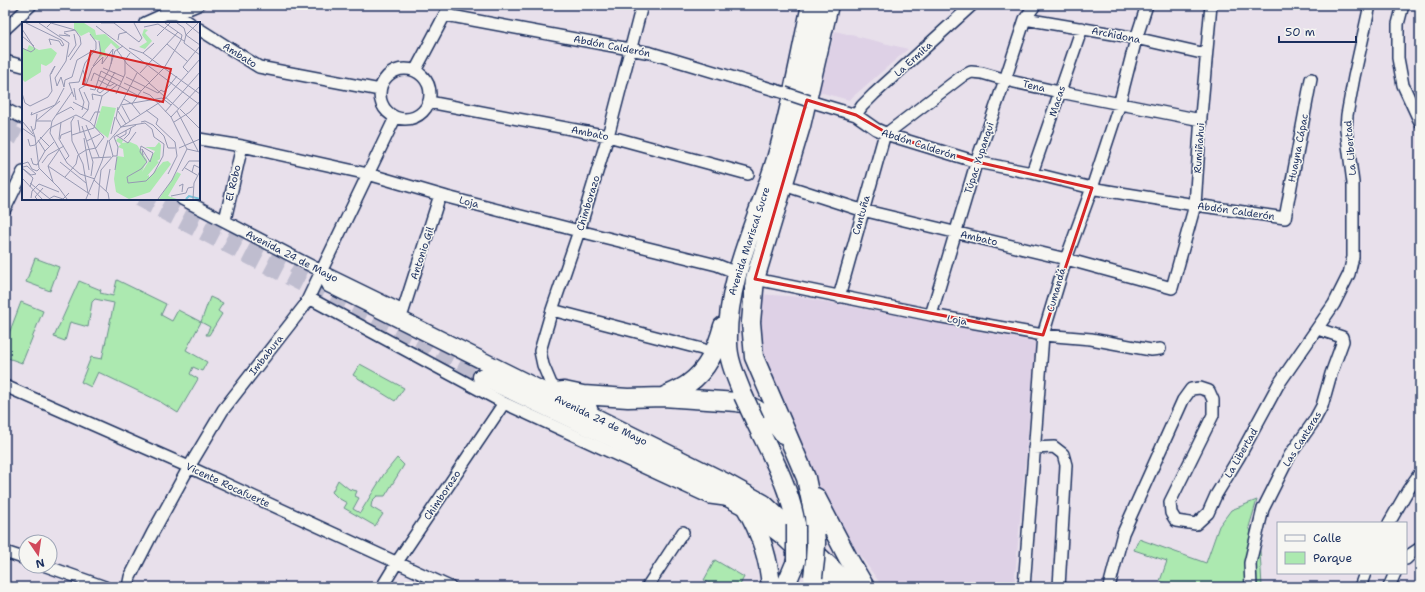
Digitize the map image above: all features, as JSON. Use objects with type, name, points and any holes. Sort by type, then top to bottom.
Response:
[{"type":"main road","name":"Avenida Mariscal Sucre","points":[[785,587],[796,561],[796,525],[793,510],[786,484],[755,421],[733,370],[728,344],[730,304],[736,275],[778,152],[790,109],[811,5]]},
{"type":"main road","name":"Avenida Mariscal Sucre","points":[[810,582],[815,560],[816,543],[814,516],[806,478],[754,357],[750,322],[755,279],[801,126],[829,5]]},
{"type":"main road","name":"Avenida 24 de Mayo","points":[[325,278],[546,393],[726,482],[764,504],[853,587]]},
{"type":"main road","points":[[663,397],[688,384],[704,369],[720,338],[730,304]]},
{"type":"main road","name":"Avenida 24 de Mayo","points":[[481,377],[651,457],[740,504],[782,536],[835,587]]},
{"type":"main road","points":[[546,393],[564,391],[583,395],[628,398],[663,397],[743,403],[760,412],[773,423],[791,444]]},
{"type":"main road","points":[[583,395],[590,415]]},
{"type":"main road","points":[[806,478],[865,587]]},
{"type":"main road","points":[[740,504],[754,522],[765,549],[770,571],[771,587]]},
{"type":"street","points":[[5,29],[31,5]]},
{"type":"street","points":[[163,5],[188,22]]},
{"type":"street","points":[[147,22],[165,14],[176,14],[198,5]]},
{"type":"street","name":"Chimborazo","points":[[564,391],[555,388],[551,384],[541,361],[540,351],[608,136],[642,5]]},
{"type":"street","name":"La Ermita","points":[[856,115],[862,106],[874,94],[972,5]]},
{"type":"street","name":"Túpac Yupanqui","points":[[931,315],[977,162],[1025,19],[1034,5]]},
{"type":"street","name":"Cumandá","points":[[1024,587],[1043,335],[1066,259],[1092,188],[1119,104],[1136,39],[1147,5]]},
{"type":"street","name":"Rumiñahui","points":[[1172,288],[1195,205],[1211,5]]},
{"type":"street","name":"La Libertad","points":[[1109,587],[1123,533],[1183,400],[1191,389],[1200,388],[1209,391],[1213,400],[1213,415],[1170,502],[1170,513],[1176,521],[1196,524],[1208,513],[1216,495],[1278,385],[1334,304],[1349,274],[1353,257],[1353,183],[1346,130],[1354,78],[1370,5]]},
{"type":"street","points":[[1403,5],[1398,24],[1398,58],[1404,85],[1420,122]]},
{"type":"street","points":[[415,71],[448,10]]},
{"type":"street","name":"Abdón Calderón","points":[[448,10],[652,53],[856,115],[886,134],[977,162],[1032,173],[1092,188],[1285,218]]},
{"type":"street","name":"Archidona","points":[[1025,19],[1082,28],[1206,54]]},
{"type":"street","name":"Macas","points":[[1032,173],[1082,28]]},
{"type":"street","name":"Ambato","points":[[200,30],[259,68],[380,90]]},
{"type":"street","points":[[5,61],[22,66]]},
{"type":"street","points":[[407,69],[415,71],[426,80],[430,94],[429,102],[426,109],[412,119],[403,120],[395,118],[382,107],[380,90],[382,83],[392,72],[407,69]]},
{"type":"street","name":"Tena","points":[[886,134],[961,77],[971,72],[982,73],[1005,80],[1060,92],[1201,120]]},
{"type":"street","name":"Huayna Cápac","points":[[1285,218],[1311,79]]},
{"type":"street","name":"Ambato","points":[[429,102],[608,136],[748,174]]},
{"type":"street","points":[[5,109],[22,118]]},
{"type":"street","name":"Imbabura","points":[[128,587],[133,571],[189,467],[223,410],[325,278],[368,174],[395,118]]},
{"type":"street","name":"Cantuña","points":[[839,297],[862,210],[886,134]]},
{"type":"street","name":"Loja","points":[[200,139],[242,146],[368,174],[440,195],[717,265],[732,271],[736,275]]},
{"type":"street","name":"El Robo","points":[[225,220],[242,146]]},
{"type":"street","points":[[5,208],[22,174]]},
{"type":"street","name":"Ambato","points":[[787,186],[862,210],[1066,259],[1172,288]]},
{"type":"street","name":"Antonio Gil","points":[[403,311],[440,195]]},
{"type":"street","name":"Avenida 24 de Mayo","points":[[184,200],[225,220],[325,278],[403,311]]},
{"type":"street","name":"Loja","points":[[755,279],[931,315],[1043,335],[1090,339],[1151,350],[1160,349]]},
{"type":"street","points":[[309,298],[504,403],[710,498],[740,504]]},
{"type":"street","points":[[552,310],[694,347],[713,354]]},
{"type":"street","name":"Las Canteras","points":[[1250,587],[1250,563],[1263,509],[1290,455],[1314,421],[1322,406],[1331,374],[1343,341],[1342,337],[1318,329]]},
{"type":"street","name":"Vicente Rocafuerte","points":[[5,386],[189,467],[450,587]]},
{"type":"street","name":"Chimborazo","points":[[382,587],[397,562],[504,403]]},
{"type":"street","points":[[1034,448],[1054,447],[1063,454],[1066,465],[1059,587]]},
{"type":"street","points":[[1390,522],[1408,490],[1420,473]]},
{"type":"street","points":[[647,587],[683,532]]},
{"type":"street","points":[[1407,558],[1420,548]]},
{"type":"street","points":[[5,552],[18,556]]},
{"type":"street","points":[[58,570],[105,587]]},
{"type":"street","points":[[1360,587],[1365,574]]},
{"type":"street","points":[[1389,587],[1395,574]]},
{"type":"highlighted area","points":[[807,100],[856,115],[892,136],[977,162],[1092,188],[1043,335],[755,279]]},
{"type":"shaded area","points":[[835,31],[908,49],[849,100],[819,92]]},
{"type":"shaded area","points":[[759,294],[800,297],[1036,342],[1014,587],[883,587],[850,542],[812,479],[763,358],[758,329]]},
{"type":"green space","points":[[35,258],[59,267],[50,291],[26,282]]},
{"type":"green space","points":[[117,280],[166,304],[161,315],[172,321],[178,310],[201,322],[186,350],[207,362],[202,371],[193,367],[190,374],[198,379],[178,413],[159,401],[98,372],[91,387],[81,382],[91,357],[102,359],[114,303],[95,299],[92,302],[88,327],[70,322],[65,341],[54,337],[79,281],[101,290],[100,293],[113,296]]},
{"type":"green space","points":[[210,297],[223,303],[218,311],[222,314],[209,335],[206,335],[210,327],[201,322]]},
{"type":"green space","points":[[21,302],[43,311],[22,363],[5,357],[5,344]]},
{"type":"green space","points":[[360,364],[404,388],[395,401],[353,375]]},
{"type":"green space","points":[[397,458],[404,465],[385,496],[377,496],[372,501],[371,507],[383,514],[375,526],[344,508],[347,503],[338,498],[332,492],[338,480],[349,489],[357,491],[355,496],[359,498],[353,509],[360,513],[384,474]]},
{"type":"green space","points":[[1257,500],[1249,527],[1260,551],[1262,587],[1176,587],[1160,581],[1167,561],[1134,550],[1139,539],[1206,563],[1219,526],[1231,510]]},
{"type":"green space","points":[[715,560],[744,577],[739,587],[716,587],[704,580]]},
{"type":"tunnel","points":[[5,116],[22,124]]},
{"type":"tunnel","points":[[5,130],[22,138]]},
{"type":"tunnel","points":[[141,200],[481,377]]},
{"type":"tunnel","points":[[167,200],[329,284]]}]
